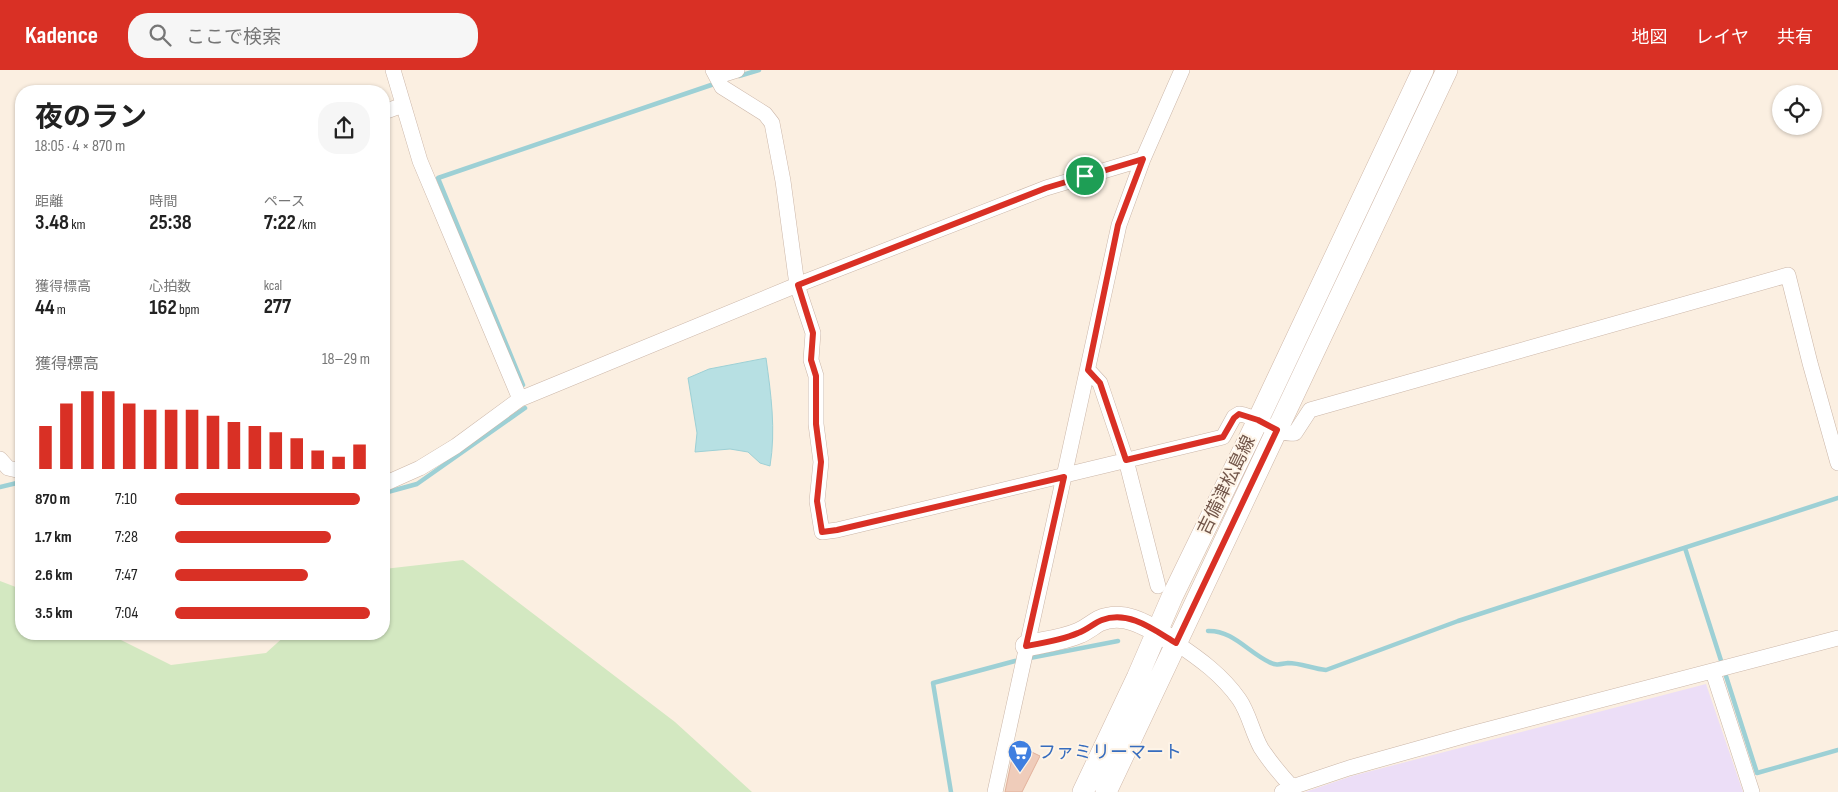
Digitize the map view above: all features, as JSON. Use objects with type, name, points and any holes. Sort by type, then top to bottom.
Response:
[{"type":"main road","name":"吉備津松島線","points":[[1082,792],[1137,678],[1172,597],[1424,70]]},
{"type":"main road","name":"吉備津松島線","points":[[1106,792],[1447,70]]},
{"type":"main road","points":[[1025,654],[1112,617],[1122,617],[1138,622],[1176,643]]},
{"type":"street","points":[[393,70],[420,161],[520,399]]},
{"type":"street","points":[[737,70],[718,78],[765,114],[772,123],[783,181],[798,285],[813,333],[811,360],[816,376],[816,424],[821,462],[817,501],[822,532],[1064,477],[1223,437],[1234,418],[1239,414],[1258,420],[1288,434],[1295,433],[1310,410],[1788,276],[1838,463]]},
{"type":"street","points":[[995,792],[1118,225],[1143,159],[1182,70]]},
{"type":"street","points":[[390,110],[403,105]]},
{"type":"street","points":[[390,481],[420,468],[456,446],[520,399],[798,285],[1046,188],[1143,159]]},
{"type":"street","points":[[1088,370],[1100,383],[1126,460],[1158,586]]},
{"type":"street","points":[[0,460],[8,468],[15,470]]},
{"type":"street","points":[[1176,643],[1216,671],[1240,700],[1261,747],[1280,773],[1287,789],[1348,768],[1467,735],[1838,638]]},
{"type":"street","points":[[1720,670],[1752,792]]},
{"type":"shaded area","points":[[1706,684],[1743,792],[1305,792],[1352,776]]},
{"type":"green space","points":[[463,560],[675,722],[752,792],[0,792],[0,581],[15,587],[15,640],[121,640],[171,665],[266,653],[280,640],[390,640],[390,568]]},
{"type":"water","points":[[766,358],[773,426],[770,466],[760,463],[748,452],[730,449],[695,452],[697,433],[688,378],[709,369]]},
{"type":"building","name":"ファミリーマート","points":[[1015,744],[1040,756],[1022,792],[1005,792]]},
{"type":"waterway","points":[[739,76],[759,70]]},
{"type":"waterway","points":[[523,385],[438,178],[717,83]]},
{"type":"waterway","points":[[390,491],[417,484],[525,408]]},
{"type":"waterway","points":[[0,487],[15,483]]},
{"type":"waterway","points":[[1208,631],[1225,634],[1261,658],[1272,663],[1293,663],[1326,670],[1458,621],[1838,498]]},
{"type":"waterway","points":[[1685,548],[1757,773],[1838,750]]},
{"type":"waterway","points":[[951,792],[933,683],[1015,661],[1118,641]]},
{"type":"place","name":"ファミリーマート","points":[[1020,773]]},
{"type":"route","points":[[1143,159],[1118,225],[1088,370],[1100,383],[1126,460],[1223,437],[1234,418],[1239,414],[1245,414],[1277,430],[1176,643],[1138,622],[1122,617],[1112,617],[1070,636],[1026,646],[1064,477],[822,532],[817,501],[821,462],[816,424],[816,376],[811,360],[813,333],[798,285],[1046,188],[1085,176],[1143,159]]}]
